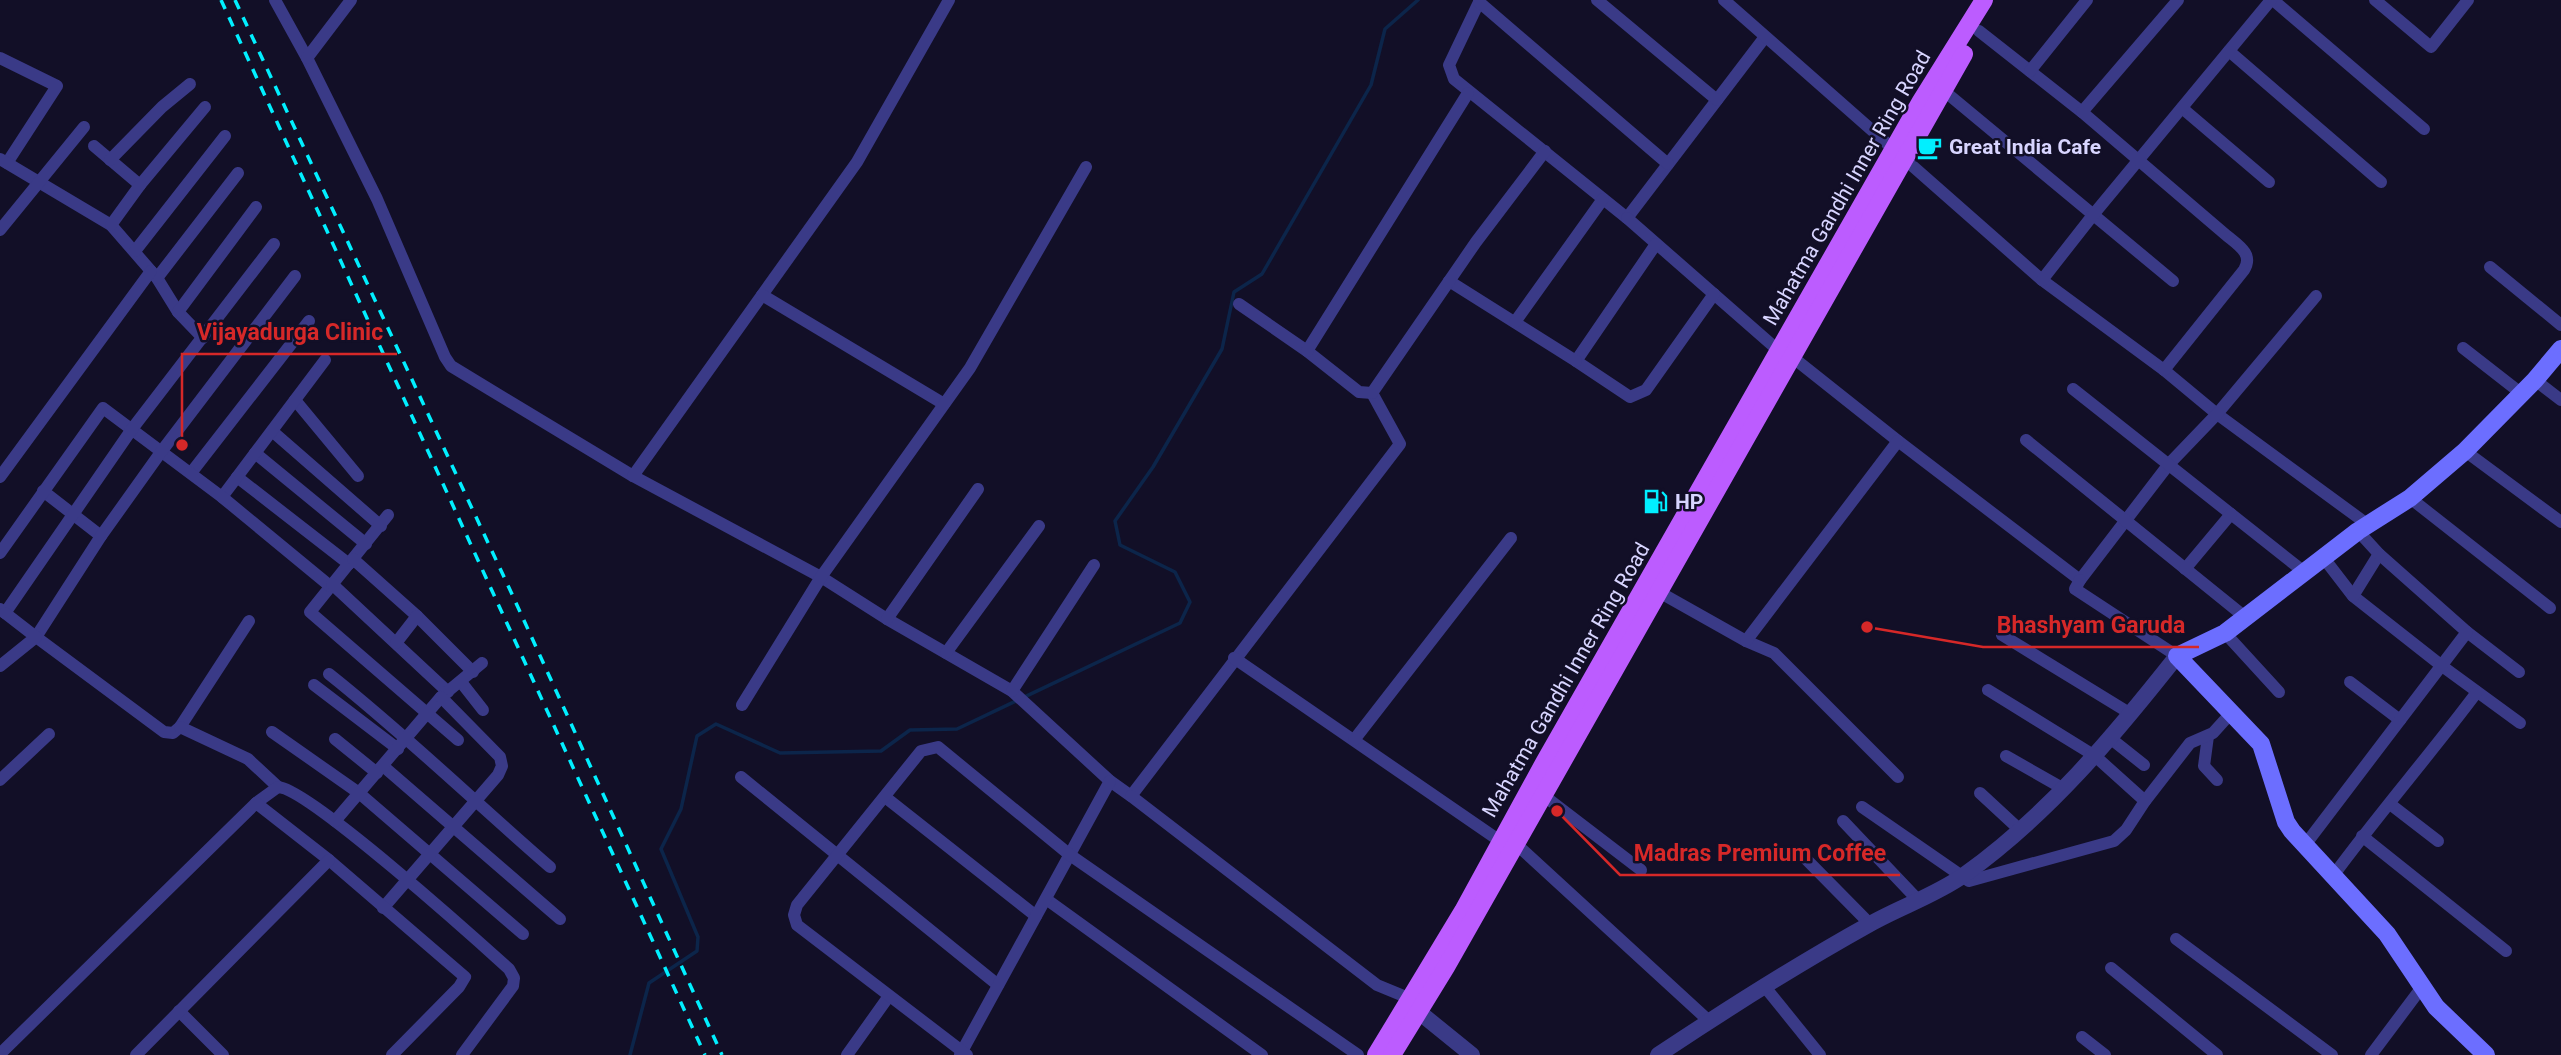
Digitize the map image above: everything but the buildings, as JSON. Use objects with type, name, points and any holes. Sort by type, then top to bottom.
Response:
[{"type":"main road","name":"Mahatma Gandhi Inner Ring Road","points":[[1392,1055],[1415,1006],[1984,0]]},
{"type":"main road","name":"Mahatma Gandhi Inner Ring Road","points":[[1899,153],[1943,90],[1997,0]]},
{"type":"main road","points":[[2486,1055],[2457,1029],[2422,987],[2387,934],[2286,822],[2261,744],[2177,656],[2225,633],[2303,571],[2362,528],[2410,498],[2465,451],[2522,394],[2561,349]]},
{"type":"main road","name":"Mahatma Gandhi Inner Ring Road","points":[[1508,842],[1544,795],[1659,592],[1785,353]]},
{"type":"main road","name":"Mahatma Gandhi Inner Ring Road","points":[[1376,1055],[1415,1006]]},
{"type":"street","points":[[275,0],[377,199],[444,357],[451,366],[633,476],[821,577],[887,619],[1015,693],[1110,781],[1377,985],[1415,1006],[1472,1055]]},
{"type":"street","points":[[307,58],[351,0]]},
{"type":"street","points":[[633,476],[857,162],[949,0]]},
{"type":"street","points":[[1597,0],[1717,100]]},
{"type":"street","points":[[1724,0],[2042,280],[2164,370],[2362,528],[2379,554],[2467,632],[2519,672]]},
{"type":"street","points":[[2030,71],[2087,0]]},
{"type":"street","points":[[2082,111],[2178,0]]},
{"type":"street","points":[[2042,280],[2272,0],[2424,129]]},
{"type":"street","points":[[2375,0],[2431,47],[2468,0]]},
{"type":"street","points":[[1668,164],[1480,1],[1450,65],[1454,79],[1468,93],[1627,218],[1785,353],[2080,580]]},
{"type":"street","points":[[1979,30],[2082,111],[2248,257],[2244,270],[2164,370]]},
{"type":"street","points":[[1627,218],[1765,37]]},
{"type":"street","points":[[2229,51],[2381,182]]},
{"type":"street","points":[[0,58],[57,86],[4,161],[111,225],[154,275],[178,312],[203,338]]},
{"type":"street","points":[[110,160],[162,107],[190,84]]},
{"type":"street","points":[[1943,90],[2173,281]]},
{"type":"street","points":[[1307,351],[1468,93]]},
{"type":"street","points":[[111,225],[140,185],[205,107]]},
{"type":"street","points":[[2182,108],[2269,182]]},
{"type":"street","points":[[0,230],[84,127]]},
{"type":"street","points":[[135,251],[225,136]]},
{"type":"street","points":[[94,146],[140,185]]},
{"type":"street","points":[[1371,393],[1545,151]]},
{"type":"street","points":[[742,705],[821,577],[970,369],[1086,167]]},
{"type":"street","points":[[0,477],[154,275],[238,173]]},
{"type":"street","points":[[1516,322],[1603,199]]},
{"type":"street","points":[[178,312],[256,207]]},
{"type":"street","points":[[249,621],[180,727],[173,733],[164,732],[2,611],[132,429],[274,244]]},
{"type":"street","points":[[1577,361],[1656,244]]},
{"type":"street","points":[[2490,267],[2561,326]]},
{"type":"street","points":[[0,666],[36,638],[102,536],[161,452],[295,276]]},
{"type":"street","points":[[1449,281],[1630,397],[1646,390],[1714,294]]},
{"type":"street","points":[[762,295],[944,404]]},
{"type":"street","points":[[1658,1055],[1709,1021],[1870,924],[1962,877],[2020,831],[2095,756],[2177,656],[2076,589],[2080,580],[2169,464],[2217,414],[2316,296]]},
{"type":"street","points":[[1239,304],[1307,351],[1359,393],[1371,393]]},
{"type":"street","points":[[191,473],[309,321]]},
{"type":"street","points":[[2463,348],[2522,394]]},
{"type":"street","points":[[222,497],[325,360]]},
{"type":"street","points":[[2535,380],[2561,400]]},
{"type":"street","points":[[2073,389],[2303,571]]},
{"type":"street","points":[[1131,796],[1400,444],[1371,393]]},
{"type":"street","points":[[295,400],[358,476]]},
{"type":"street","points":[[0,553],[103,408],[222,497],[331,585],[396,643],[445,694],[502,761],[498,775],[383,908]]},
{"type":"street","points":[[272,431],[384,520],[311,608],[311,615],[458,740]]},
{"type":"street","points":[[2026,440],[2245,617]]},
{"type":"street","points":[[1746,641],[1898,441]]},
{"type":"street","points":[[2465,451],[2561,522]]},
{"type":"street","points":[[255,453],[366,544]]},
{"type":"street","points":[[237,477],[351,561],[477,667],[445,694],[335,821]]},
{"type":"street","points":[[887,619],[978,489]]},
{"type":"street","points":[[43,491],[102,536]]},
{"type":"street","points":[[2410,498],[2550,608]]},
{"type":"street","points":[[2185,569],[2231,513]]},
{"type":"street","points":[[946,653],[1039,526]]},
{"type":"street","points":[[1354,740],[1511,538]]},
{"type":"street","points":[[2353,596],[2379,554]]},
{"type":"street","points":[[2323,557],[2353,596],[2520,723]]},
{"type":"street","points":[[1015,693],[1094,565]]},
{"type":"street","points":[[1659,592],[1746,641],[1774,653],[1898,777]]},
{"type":"street","points":[[396,643],[417,616]]},
{"type":"street","points":[[2305,845],[2467,632]]},
{"type":"street","points":[[2225,633],[2279,692]]},
{"type":"street","points":[[2002,635],[2131,714]]},
{"type":"street","points":[[1234,658],[1508,842],[1709,1021]]},
{"type":"street","points":[[330,674],[393,724],[475,802],[550,867]]},
{"type":"street","points":[[461,682],[483,710]]},
{"type":"street","points":[[2350,682],[2400,720]]},
{"type":"street","points":[[314,685],[398,749]]},
{"type":"street","points":[[1988,690],[2095,756],[2145,801]]},
{"type":"street","points":[[2333,876],[2476,692]]},
{"type":"street","points":[[1862,807],[1969,881],[2109,844],[2120,837],[2190,743],[2208,736],[2232,712]]},
{"type":"street","points":[[180,727],[248,759],[278,787],[289,789],[335,821],[470,933],[509,969],[514,978],[513,986],[498,1010],[462,1055]]},
{"type":"street","points":[[272,732],[359,793],[523,933]]},
{"type":"street","points":[[0,780],[49,734]]},
{"type":"street","points":[[2208,736],[2204,766],[2217,780]]},
{"type":"street","points":[[2110,738],[2144,765]]},
{"type":"street","points":[[335,740],[380,769],[560,919]]},
{"type":"street","points":[[1110,781],[1070,855],[1046,899],[998,985],[963,1054],[797,925],[794,915],[797,905],[921,751],[938,747],[1070,855],[1358,1055]]},
{"type":"street","points":[[2006,756],[2064,789]]},
{"type":"street","points":[[741,777],[998,985]]},
{"type":"street","points":[[0,1055],[256,803],[278,787]]},
{"type":"street","points":[[1980,793],[2020,831]]},
{"type":"street","points":[[1544,795],[1641,870]]},
{"type":"street","points":[[885,797],[1036,916]]},
{"type":"street","points":[[256,803],[329,860],[465,977],[391,1055]]},
{"type":"street","points":[[2390,804],[2438,841]]},
{"type":"street","points":[[1843,821],[1917,899]]},
{"type":"street","points":[[2362,836],[2505,951]]},
{"type":"street","points":[[1802,855],[1870,924]]},
{"type":"street","points":[[136,1055],[329,860]]},
{"type":"street","points":[[1046,899],[1262,1055]]},
{"type":"street","points":[[2176,939],[2332,1055]]},
{"type":"street","points":[[2111,968],[2217,1055]]},
{"type":"street","points":[[1765,987],[1820,1055]]},
{"type":"street","points":[[2371,1055],[2422,987]]},
{"type":"street","points":[[847,1055],[889,996]]},
{"type":"street","points":[[179,1011],[223,1055]]},
{"type":"street","points":[[2082,1037],[2105,1055]]},
{"type":"waterway","points":[[630,1055],[649,983],[697,951],[698,937],[661,849],[681,809],[697,736],[716,724],[780,753],[881,751],[910,730],[957,729],[1180,623],[1190,602],[1175,572],[1120,545],[1115,521],[1153,467],[1222,349],[1234,292],[1262,274],[1371,85],[1385,29],[1418,0]]},
{"type":"railway","points":[[221,0],[705,1055]]},
{"type":"railway","points":[[235,0],[511,592],[722,1055]]},
{"type":"place","name":"Great India Cafe","points":[[1929,147]]},
{"type":"place","name":"Vijayadurga Clinic","points":[[182,445]]},
{"type":"place","name":"HP","points":[[1655,502]]},
{"type":"place","name":"Bhashyam Garuda","points":[[1867,627]]},
{"type":"place","name":"Madras Premium Coffee","points":[[1557,811]]}]
